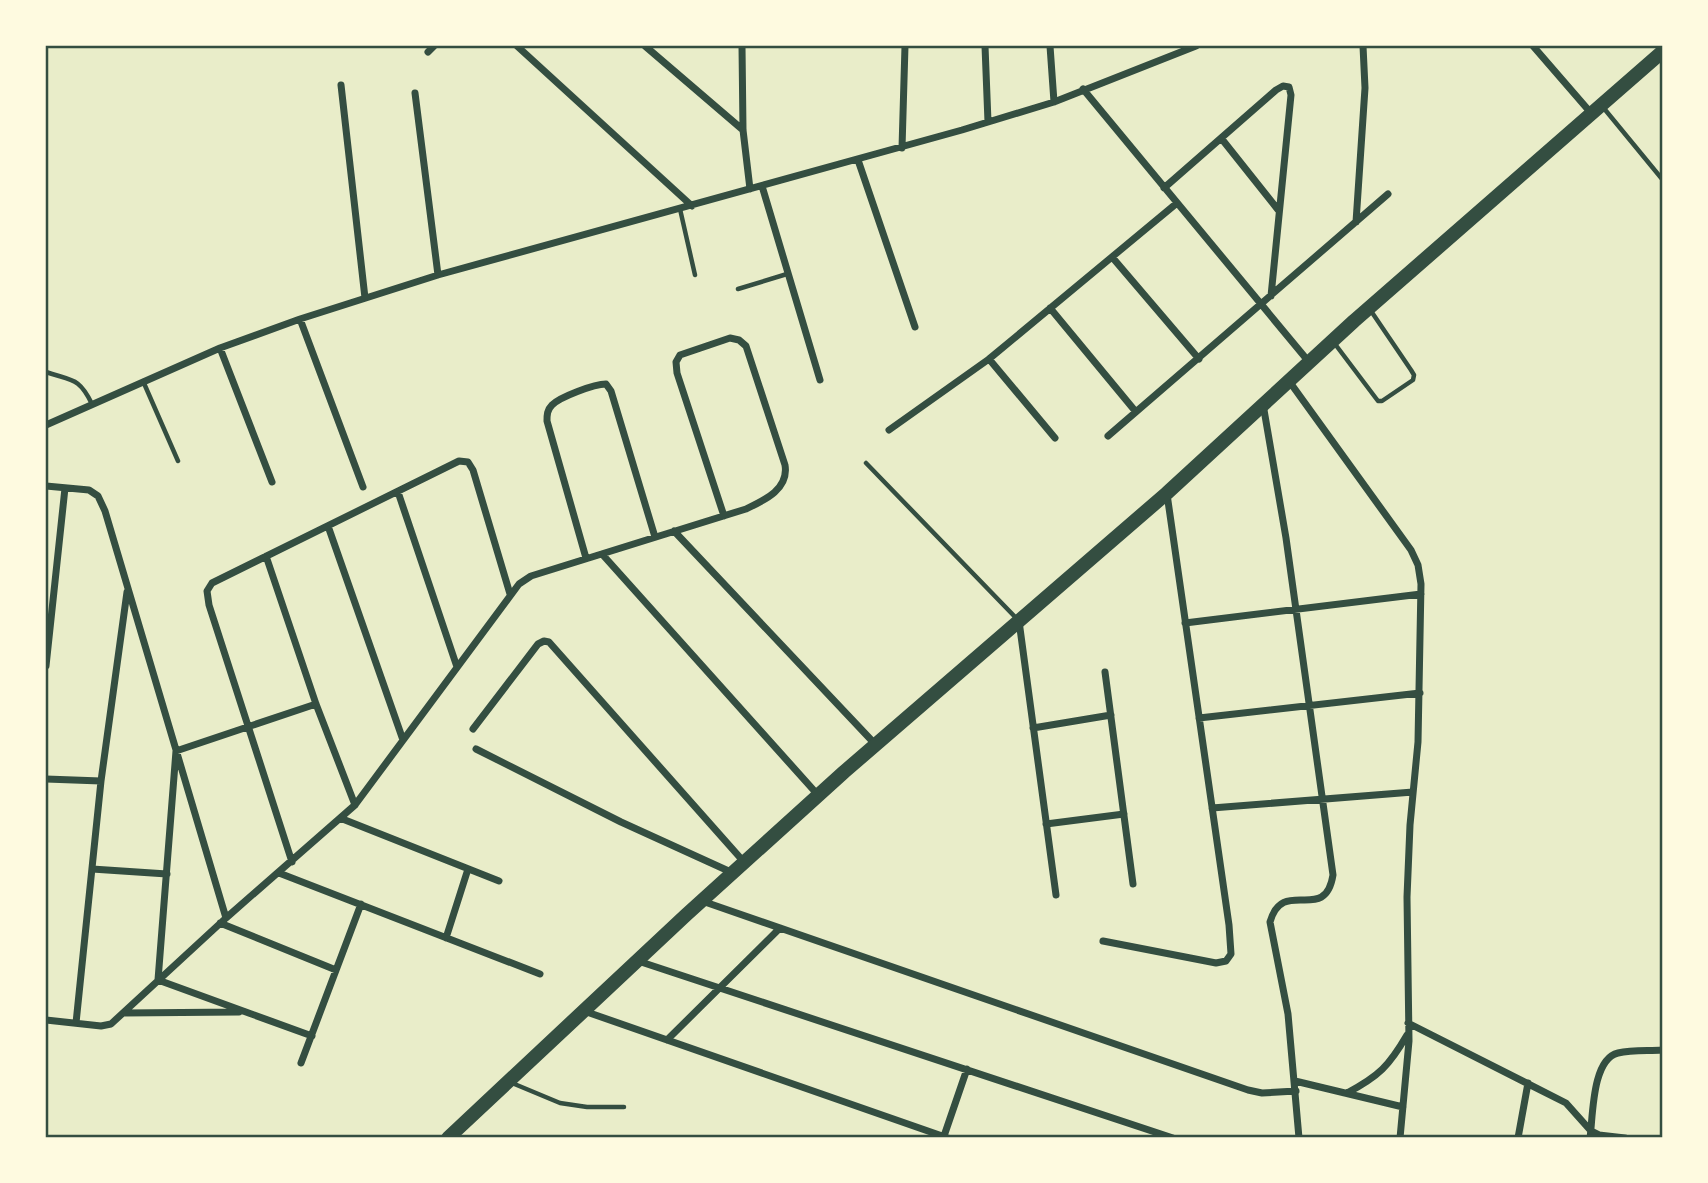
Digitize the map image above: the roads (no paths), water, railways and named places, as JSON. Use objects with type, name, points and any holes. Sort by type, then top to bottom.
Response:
[{"type":"main road","points":[[447,1138],[818,795],[1167,493],[1369,308],[1662,52]]},
{"type":"street","points":[[517,46],[692,206]]},
{"type":"street","points":[[645,46],[743,130]]},
{"type":"street","points":[[742,46],[743,130],[750,189]]},
{"type":"street","points":[[902,148],[905,46]]},
{"type":"street","points":[[985,46],[988,122]]},
{"type":"street","points":[[1050,46],[1054,102]]},
{"type":"street","points":[[46,425],[143,380],[300,319],[438,275],[902,148],[1054,102],[1196,46]]},
{"type":"street","points":[[1356,222],[1365,88],[1363,46]]},
{"type":"street","points":[[1533,46],[1597,110]]},
{"type":"street","points":[[341,85],[365,298]]},
{"type":"street","points":[[1164,188],[1276,90],[1283,86],[1289,87],[1291,95],[1271,296]]},
{"type":"street","points":[[1083,89],[1309,362]]},
{"type":"street","points":[[415,93],[438,275]]},
{"type":"street","points":[[1221,138],[1279,211]]},
{"type":"street","points":[[858,160],[915,327]]},
{"type":"street","points":[[762,186],[820,380]]},
{"type":"street","points":[[1108,436],[1388,194]]},
{"type":"street","points":[[889,430],[989,359],[1177,203]]},
{"type":"street","points":[[1112,257],[1199,359]]},
{"type":"street","points":[[1050,308],[1136,412]]},
{"type":"street","points":[[300,319],[363,487]]},
{"type":"street","points":[[46,1020],[101,1026],[111,1024],[355,805],[519,584],[531,576],[586,558],[602,554],[674,531],[724,516],[746,509],[766,499],[780,487],[786,475],[746,346],[739,340],[730,338],[680,355],[676,362],[677,373],[724,516]]},
{"type":"street","points":[[220,348],[272,482]]},
{"type":"street","points":[[989,359],[1055,438]]},
{"type":"street","points":[[1289,380],[1411,550],[1418,565],[1421,594],[1420,693],[1407,898],[1408,1034],[1400,1138]]},
{"type":"street","points":[[586,558],[547,421],[547,411],[553,403],[597,384],[606,384],[611,391],[655,537]]},
{"type":"street","points":[[1263,404],[1296,610],[1333,875],[1331,887],[1324,896],[1316,900],[1283,901],[1274,908],[1270,922],[1288,1014],[1299,1138]]},
{"type":"street","points":[[292,862],[209,605],[206,591],[212,583],[460,461],[468,462],[473,470],[510,594]]},
{"type":"street","points":[[46,486],[89,490],[98,496],[105,511],[223,921]]},
{"type":"street","points":[[46,666],[65,488]]},
{"type":"street","points":[[397,492],[457,667]]},
{"type":"street","points":[[1103,941],[1216,963],[1226,961],[1231,954],[1167,493]]},
{"type":"street","points":[[328,526],[403,740]]},
{"type":"street","points":[[674,531],[876,745]]},
{"type":"street","points":[[602,554],[818,795]]},
{"type":"street","points":[[266,556],[316,704],[355,805]]},
{"type":"street","points":[[76,1023],[101,782],[128,588]]},
{"type":"street","points":[[1185,623],[1421,594]]},
{"type":"street","points":[[1019,621],[1056,895]]},
{"type":"street","points":[[473,729],[538,644],[549,642],[738,868]]},
{"type":"street","points":[[1105,672],[1133,884]]},
{"type":"street","points":[[1199,718],[1420,693]]},
{"type":"street","points":[[176,751],[316,704]]},
{"type":"street","points":[[1033,727],[1111,715]]},
{"type":"street","points":[[476,749],[621,822],[738,868]]},
{"type":"street","points":[[158,980],[176,751]]},
{"type":"street","points":[[46,779],[101,782]]},
{"type":"street","points":[[1212,808],[1413,792]]},
{"type":"street","points":[[1046,824],[1124,814]]},
{"type":"street","points":[[340,818],[499,881]]},
{"type":"street","points":[[92,869],[167,874]]},
{"type":"street","points":[[446,938],[468,869]]},
{"type":"street","points":[[279,873],[540,974]]},
{"type":"street","points":[[701,901],[1248,1090],[1262,1093],[1296,1091]]},
{"type":"street","points":[[302,1063],[361,904]]},
{"type":"street","points":[[223,921],[337,970]]},
{"type":"street","points":[[667,1041],[780,928]]},
{"type":"street","points":[[637,961],[1173,1138]]},
{"type":"street","points":[[158,980],[312,1036]]},
{"type":"street","points":[[583,1011],[946,1137],[967,1069]]},
{"type":"street","points":[[124,1013],[244,1012]]},
{"type":"street","points":[[1408,1023],[1566,1102],[1590,1134],[1625,1138]]},
{"type":"street","points":[[1346,1093],[1372,1079],[1393,1059],[1408,1034]]},
{"type":"street","points":[[1590,1134],[1598,1078],[1605,1062],[1616,1054],[1662,1050]]},
{"type":"street","points":[[1296,1081],[1403,1107]]},
{"type":"street","points":[[1518,1138],[1528,1083]]},
{"type":"lane","points":[[1597,110],[1662,179]]},
{"type":"lane","points":[[680,209],[695,275]]},
{"type":"lane","points":[[737,289],[787,274]]},
{"type":"lane","points":[[1332,341],[1378,401],[1413,380],[1411,370],[1369,308]]},
{"type":"lane","points":[[46,372],[76,382],[84,388],[92,404]]},
{"type":"lane","points":[[143,380],[178,461]]},
{"type":"lane","points":[[866,463],[1019,621]]},
{"type":"lane","points":[[508,1081],[560,1102],[587,1107],[624,1107]]}]
